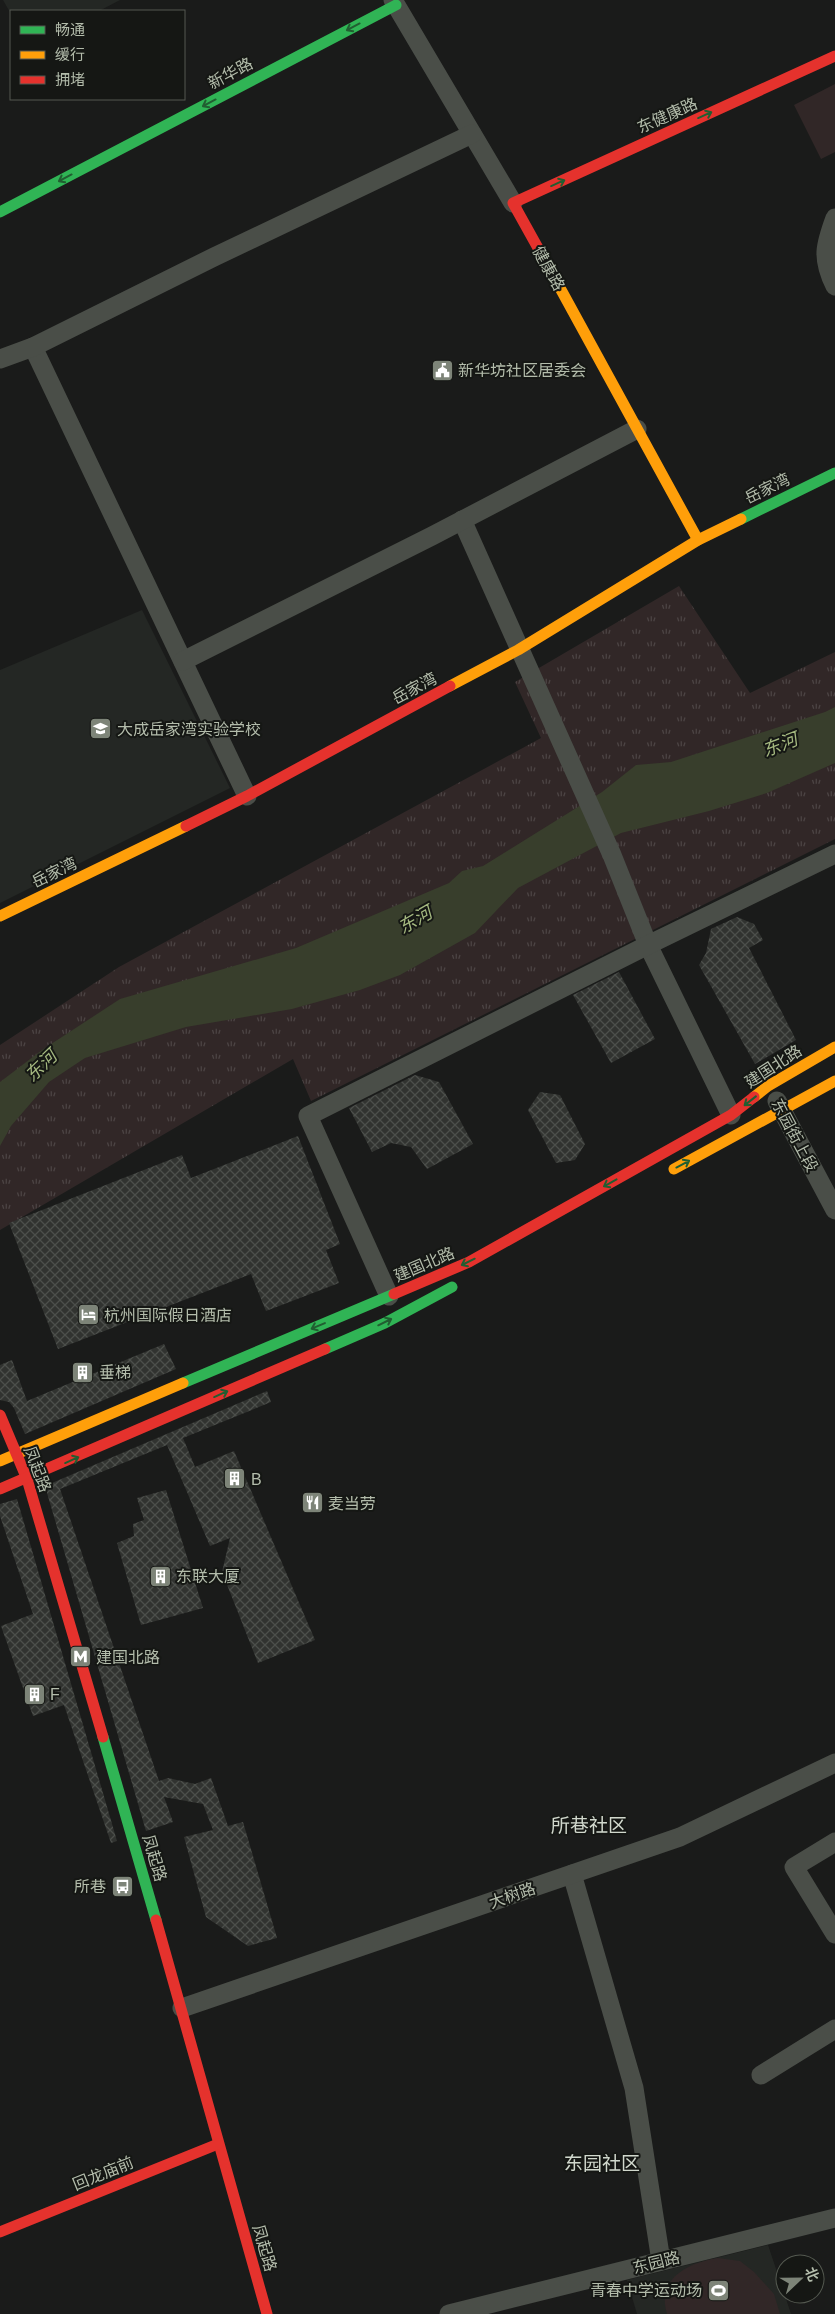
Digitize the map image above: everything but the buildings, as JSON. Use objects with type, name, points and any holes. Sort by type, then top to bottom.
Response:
[{"type":"main road","name":"新华路","points":[[0,212],[394,2]]},
{"type":"main road","name":"东健康路","points":[[513,203],[835,56]]},
{"type":"main road","name":"健康路","points":[[513,203],[698,540]]},
{"type":"main road","name":"岳家湾","points":[[0,916],[247,796],[518,650],[698,540],[835,473]]},
{"type":"main road","name":"建国北路","points":[[0,1461],[469,1262],[731,1116],[768,1086],[835,1047]]},
{"type":"main road","points":[[662,1175],[783,1111],[835,1081]]},
{"type":"main road","name":"建国北路","points":[[0,1489],[27,1479],[385,1323],[463,1281]]},
{"type":"main road","name":"凤起路","points":[[0,1415],[15,1456],[27,1479],[182,2008],[218,2144],[267,2314]]},
{"type":"main road","name":"回龙庙前","points":[[0,2232],[218,2144]]},
{"type":"street","name":"健康路","points":[[394,2],[513,203]]},
{"type":"street","points":[[0,359],[33,348],[214,257],[472,134]]},
{"type":"street","points":[[835,218],[826,244],[828,273],[835,286]]},
{"type":"street","points":[[33,348],[247,796]]},
{"type":"street","points":[[183,661],[637,429]]},
{"type":"street","points":[[462,520],[518,650],[612,855],[648,945],[731,1116]]},
{"type":"street","points":[[389,1296],[308,1116],[648,945],[835,854]]},
{"type":"street","name":"东园街上段","points":[[768,1086],[835,1210]]},
{"type":"street","name":"大树路","points":[[182,2008],[680,1837],[835,1763]]},
{"type":"street","points":[[835,1842],[794,1867],[835,1934]]},
{"type":"street","points":[[572,1874],[634,2088],[661,2261]]},
{"type":"street","points":[[761,2075],[835,2029]]},
{"type":"street","name":"东园路","points":[[448,2314],[835,2218]]},
{"type":"shaded area","points":[[3,0],[120,0],[101,10],[10,10],[10,12]]},
{"type":"shaded area","name":"大成岳家湾实验学校","points":[[142,610],[230,788],[0,903],[0,670]]},
{"type":"shaded area","name":"青春中学运动场","points":[[768,2245],[775,2266],[775,2304],[788,2304],[791,2314],[637,2314],[627,2280]]},
{"type":"green space","points":[[835,84],[835,152],[821,159],[794,105]]},
{"type":"green space","points":[[679,586],[750,693],[835,652],[835,839],[311,1101],[293,1059],[0,1230],[0,1045],[119,967],[541,738],[515,682]]},
{"type":"green space","name":"青春中学运动场","points":[[718,2258],[740,2261],[754,2272],[774,2294],[775,2304],[777,2304],[780,2314],[667,2314],[665,2301],[666,2291],[670,2282],[686,2268]]},
{"type":"water","name":"东河","points":[[835,707],[835,763],[767,793],[709,811],[621,833],[518,888],[475,933],[400,975],[360,990],[292,1009],[186,1027],[85,1058],[49,1082],[11,1126],[0,1146],[0,1082],[42,1050],[120,999],[296,948],[449,883],[462,871],[483,866],[602,792],[636,765],[671,762],[825,712]]},
{"type":"traffic: fast","points":[[0,212],[396,5]]},
{"type":"traffic: fast","points":[[741,519],[835,473]]},
{"type":"traffic: fast","points":[[325,1349],[385,1323],[452,1287]]},
{"type":"traffic: fast","points":[[183,1383],[394,1294]]},
{"type":"traffic: fast","points":[[103,1737],[156,1920]]},
{"type":"traffic: slow","points":[[548,266],[698,540]]},
{"type":"traffic: slow","points":[[450,686],[518,650],[698,540],[741,519]]},
{"type":"traffic: slow","points":[[0,916],[186,826]]},
{"type":"traffic: slow","points":[[754,1097],[768,1086],[835,1047]]},
{"type":"traffic: slow","points":[[674,1169],[835,1081]]},
{"type":"traffic: slow","points":[[0,1461],[183,1383]]},
{"type":"traffic: jam","points":[[548,266],[513,203],[835,56]]},
{"type":"traffic: jam","points":[[186,826],[247,796],[450,686]]},
{"type":"traffic: jam","points":[[394,1294],[469,1262],[731,1115],[754,1097]]},
{"type":"traffic: jam","points":[[0,1489],[325,1349]]},
{"type":"traffic: jam","points":[[0,1415],[27,1479],[103,1737]]},
{"type":"traffic: jam","points":[[156,1920],[267,2314]]},
{"type":"traffic: jam","points":[[0,2232],[218,2144]]},
{"type":"place","name":"新华坊社区居委会","points":[[442,370]]},
{"type":"place","name":"大成岳家湾实验学校","points":[[101,729]]},
{"type":"place","name":"杭州国际假日酒店","points":[[88,1315]]},
{"type":"place","name":"垂梯","points":[[83,1372]]},
{"type":"place","name":"B","points":[[235,1479]]},
{"type":"place","name":"麦当劳","points":[[312,1503]]},
{"type":"place","name":"东联大厦","points":[[160,1576]]},
{"type":"place","name":"建国北路","points":[[80,1657]]},
{"type":"place","name":"F","points":[[34,1694]]},
{"type":"place","name":"所巷","points":[[122,1886]]},
{"type":"place","name":"青春中学运动场","points":[[718,2290]]},
{"type":"district","name":"所巷社区","points":[[589,1825]]},
{"type":"district","name":"东园社区","points":[[602,2163]]}]
